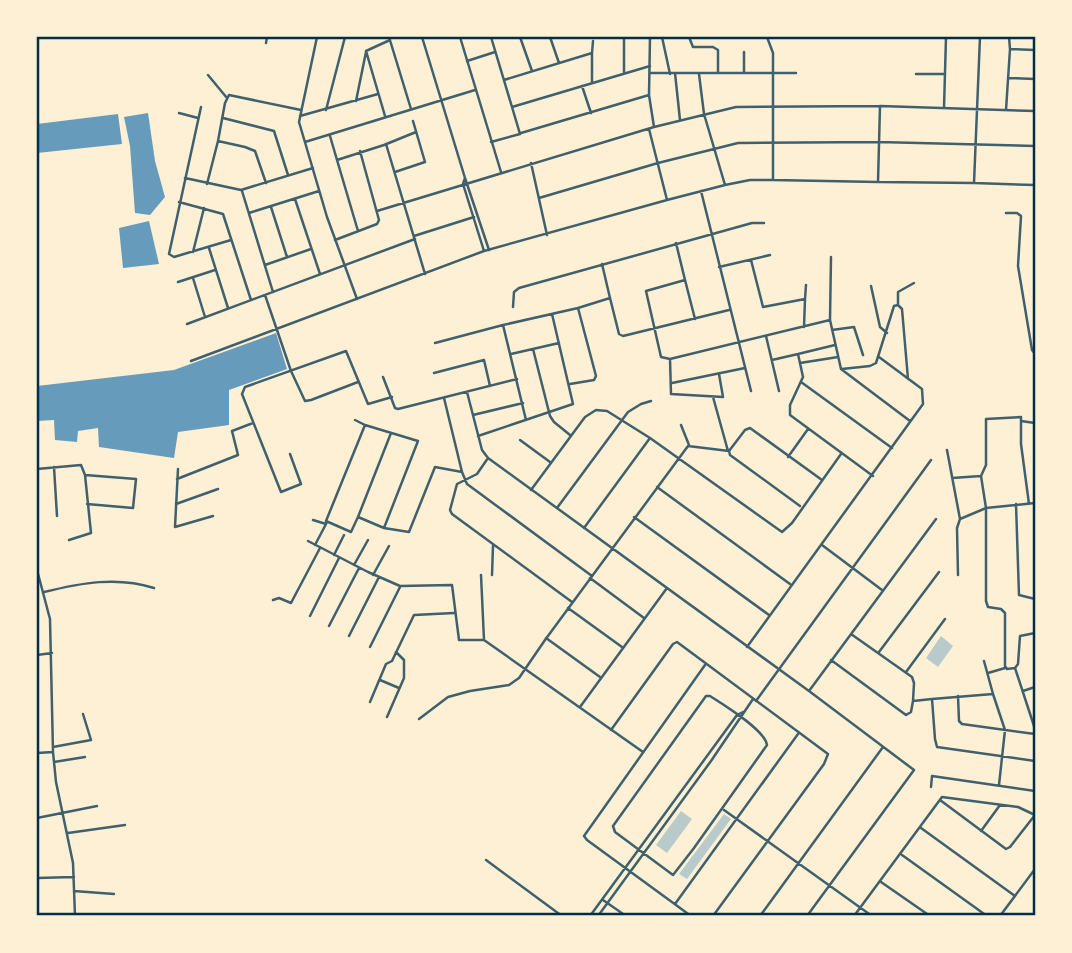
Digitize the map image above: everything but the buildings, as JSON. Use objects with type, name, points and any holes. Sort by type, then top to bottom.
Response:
[{"type":"street","points":[[266,43],[267,37]]},
{"type":"street","points":[[317,37],[300,116],[319,191],[357,299]]},
{"type":"street","points":[[326,110],[345,37]]},
{"type":"street","points":[[422,37],[484,251]]},
{"type":"street","points":[[460,37],[501,172]]},
{"type":"street","points":[[491,37],[520,134]]},
{"type":"street","points":[[520,37],[532,71]]},
{"type":"street","points":[[550,37],[559,63]]},
{"type":"street","points":[[624,37],[624,73]]},
{"type":"street","points":[[650,37],[649,95],[654,127]]},
{"type":"street","points":[[662,37],[673,73],[680,120]]},
{"type":"street","points":[[689,37],[693,47],[713,47],[718,50],[718,73]]},
{"type":"street","points":[[767,37],[773,50],[773,180]]},
{"type":"street","points":[[944,108],[946,37]]},
{"type":"street","points":[[974,183],[980,37]]},
{"type":"street","points":[[1006,110],[1009,37]]},
{"type":"street","points":[[356,101],[366,51],[389,38],[411,109]]},
{"type":"street","points":[[592,82],[593,41]]},
{"type":"street","points":[[1010,49],[1035,50]]},
{"type":"street","points":[[366,51],[385,116]]},
{"type":"street","points":[[744,51],[744,73]]},
{"type":"street","points":[[467,61],[495,52]]},
{"type":"street","points":[[504,80],[592,53]]},
{"type":"street","points":[[512,107],[650,66]]},
{"type":"street","points":[[650,73],[796,73]]},
{"type":"street","points":[[699,74],[704,114],[725,185]]},
{"type":"street","points":[[916,74],[946,74]]},
{"type":"street","points":[[208,75],[227,98]]},
{"type":"street","points":[[1008,78],[1035,79]]},
{"type":"street","points":[[582,86],[591,113]]},
{"type":"street","points":[[305,142],[475,90]]},
{"type":"street","points":[[207,184],[230,94],[301,110]]},
{"type":"street","points":[[300,116],[378,94]]},
{"type":"street","points":[[491,142],[649,95]]},
{"type":"street","points":[[878,182],[880,106]]},
{"type":"street","points":[[377,211],[654,127],[736,107],[880,106],[1035,111]]},
{"type":"street","points":[[201,107],[169,254],[173,258],[231,240]]},
{"type":"street","points":[[179,113],[198,118]]},
{"type":"street","points":[[223,118],[274,131],[288,175]]},
{"type":"street","points":[[395,172],[425,163],[413,121]]},
{"type":"street","points":[[649,129],[667,200]]},
{"type":"street","points":[[337,160],[416,132]]},
{"type":"street","points":[[330,135],[358,231]]},
{"type":"street","points":[[218,141],[245,147],[257,154],[266,183]]},
{"type":"street","points":[[539,198],[738,142],[1035,146]]},
{"type":"street","points":[[387,144],[425,274]]},
{"type":"street","points":[[335,240],[377,224],[379,220],[359,151]]},
{"type":"street","points":[[531,163],[547,235]]},
{"type":"street","points":[[185,178],[242,190],[313,168]]},
{"type":"street","points":[[191,360],[484,251],[725,185],[750,180],[773,180],[1035,185]]},
{"type":"street","points":[[242,190],[273,292]]},
{"type":"street","points":[[248,213],[319,191]]},
{"type":"street","points":[[701,191],[751,391]]},
{"type":"street","points":[[295,199],[320,274]]},
{"type":"street","points":[[179,202],[223,214],[251,300]]},
{"type":"street","points":[[271,206],[287,257]]},
{"type":"street","points":[[193,252],[204,208]]},
{"type":"street","points":[[1006,213],[1017,213],[1021,216],[1018,266],[1032,350],[1035,354]]},
{"type":"street","points":[[187,324],[344,265],[414,235],[476,216]]},
{"type":"street","points":[[476,216],[489,250]]},
{"type":"street","points":[[513,307],[516,289],[676,243],[752,223],[764,223]]},
{"type":"street","points":[[676,243],[695,319]]},
{"type":"street","points":[[209,247],[228,308]]},
{"type":"street","points":[[265,265],[311,249]]},
{"type":"street","points":[[719,267],[769,255]]},
{"type":"street","points":[[831,257],[830,320],[841,369],[911,422]]},
{"type":"street","points":[[751,260],[763,307],[805,299]]},
{"type":"street","points":[[602,264],[620,336],[729,310]]},
{"type":"street","points":[[178,282],[215,270]]},
{"type":"street","points":[[193,278],[205,317]]},
{"type":"street","points":[[685,280],[646,291],[661,357],[670,359],[830,320]]},
{"type":"street","points":[[908,379],[898,292],[914,283]]},
{"type":"street","points":[[804,327],[806,285]]},
{"type":"street","points":[[871,286],[880,327],[887,333]]},
{"type":"street","points":[[265,295],[302,397],[307,401],[358,382]]},
{"type":"street","points":[[435,343],[610,298]]},
{"type":"street","points":[[841,369],[873,365],[879,357],[894,306],[898,305]]},
{"type":"street","points":[[569,384],[594,380],[596,376],[578,308]]},
{"type":"street","points":[[478,436],[572,405],[552,314]]},
{"type":"street","points":[[503,325],[526,420]]},
{"type":"street","points":[[832,330],[855,327],[863,355]]},
{"type":"street","points":[[766,336],[779,391]]},
{"type":"street","points":[[510,354],[559,343]]},
{"type":"street","points":[[772,360],[835,345]]},
{"type":"street","points":[[533,349],[552,420],[570,435]]},
{"type":"street","points":[[290,454],[301,485],[281,492],[253,423],[242,390],[245,387],[346,351],[369,405],[391,397]]},
{"type":"street","points":[[798,354],[803,377],[789,410],[794,418],[873,476]]},
{"type":"street","points":[[800,363],[838,357]]},
{"type":"street","points":[[747,647],[873,476],[923,400],[922,389],[879,357]]},
{"type":"street","points":[[670,359],[672,395],[723,397],[719,374]]},
{"type":"street","points":[[434,373],[484,360],[490,386]]},
{"type":"street","points":[[672,383],[745,368]]},
{"type":"street","points":[[383,377],[397,409],[517,379]]},
{"type":"street","points":[[801,382],[892,448]]},
{"type":"street","points":[[467,392],[482,450],[488,458],[778,668],[914,771],[807,916]]},
{"type":"street","points":[[713,397],[730,455],[802,507]]},
{"type":"street","points":[[444,398],[462,472],[470,487],[644,618]]},
{"type":"street","points":[[558,508],[622,420],[634,408],[651,401]]},
{"type":"street","points":[[473,415],[523,403]]},
{"type":"street","points":[[531,490],[585,416],[596,410],[607,411],[650,438],[780,532],[785,531],[842,454]]},
{"type":"street","points":[[1005,668],[1004,613],[1001,609],[988,607],[986,601],[986,508],[981,476],[986,465],[986,419],[1021,417],[1021,444],[1029,504]]},
{"type":"street","points":[[355,420],[418,441],[384,528]]},
{"type":"street","points":[[1021,421],[1035,423]]},
{"type":"street","points":[[177,478],[239,454],[232,431],[253,423]]},
{"type":"street","points":[[315,545],[365,425]]},
{"type":"street","points":[[681,425],[689,446]]},
{"type":"street","points":[[729,451],[745,430],[752,429],[822,480]]},
{"type":"street","points":[[788,457],[808,429]]},
{"type":"street","points":[[313,520],[351,532],[391,433]]},
{"type":"street","points":[[584,528],[650,438]]},
{"type":"street","points":[[520,440],[550,462]]},
{"type":"street","points":[[689,446],[729,451]]},
{"type":"street","points":[[419,719],[442,701],[457,694],[512,684],[678,457],[689,446]]},
{"type":"street","points":[[947,450],[960,519],[957,528],[958,575]]},
{"type":"street","points":[[488,458],[479,472],[455,487],[450,510],[452,514],[572,602]]},
{"type":"street","points":[[598,916],[711,761],[743,711],[778,668],[931,460]]},
{"type":"street","points":[[37,469],[82,465],[91,534],[69,540]]},
{"type":"street","points":[[54,467],[57,516]]},
{"type":"street","points":[[358,517],[384,528],[409,532],[435,467],[462,472]]},
{"type":"street","points":[[178,469],[174,525],[176,528],[213,516]]},
{"type":"street","points":[[85,475],[135,478],[134,506],[131,508],[87,504]]},
{"type":"street","points":[[952,478],[981,476]]},
{"type":"street","points":[[657,487],[791,585]]},
{"type":"street","points":[[176,504],[218,489]]},
{"type":"street","points":[[960,519],[986,508],[1035,503]]},
{"type":"street","points":[[1016,505],[1019,596],[1035,599]]},
{"type":"street","points":[[634,517],[769,615]]},
{"type":"street","points":[[809,691],[936,519]]},
{"type":"street","points":[[334,555],[344,535]]},
{"type":"street","points":[[354,565],[368,540]]},
{"type":"street","points":[[308,541],[400,586],[452,585],[459,639],[484,640],[643,752]]},
{"type":"street","points":[[373,575],[388,545]]},
{"type":"street","points":[[822,545],[883,590]]},
{"type":"street","points":[[492,575],[493,546]]},
{"type":"street","points":[[273,600],[279,598],[291,603],[320,548]]},
{"type":"street","points":[[310,616],[339,558]]},
{"type":"street","points":[[329,626],[359,568]]},
{"type":"street","points":[[37,571],[50,619],[53,752],[74,877],[75,916]]},
{"type":"street","points":[[878,652],[939,572]]},
{"type":"street","points":[[481,575],[484,640]]},
{"type":"street","points":[[349,636],[379,577]]},
{"type":"street","points":[[44,593],[111,581],[133,582],[154,588]]},
{"type":"street","points":[[370,647],[400,586]]},
{"type":"street","points":[[580,707],[667,588]]},
{"type":"street","points":[[568,608],[622,647]]},
{"type":"street","points":[[370,702],[386,664],[391,662],[414,615],[454,613]]},
{"type":"street","points":[[906,672],[945,619]]},
{"type":"street","points":[[958,696],[960,723],[1005,730],[1035,731],[1016,668],[1020,636],[1035,633]]},
{"type":"street","points":[[831,660],[908,715],[913,701],[914,683],[906,672],[851,634]]},
{"type":"street","points":[[546,638],[601,677]]},
{"type":"street","points":[[611,730],[675,642],[828,754],[824,764],[768,843],[713,916]]},
{"type":"street","points":[[387,717],[405,674],[402,656],[396,652]]},
{"type":"street","points":[[37,655],[52,653]]},
{"type":"street","points":[[984,661],[1005,730],[999,785]]},
{"type":"street","points":[[691,916],[587,840],[584,834],[705,665]]},
{"type":"street","points":[[987,673],[1016,668]]},
{"type":"street","points":[[380,680],[399,688]]},
{"type":"street","points":[[1023,691],[1035,687]]},
{"type":"street","points":[[913,701],[993,694]]},
{"type":"street","points":[[706,696],[710,696],[765,737],[767,744],[722,810],[674,874],[615,832],[614,825],[706,696]]},
{"type":"street","points":[[932,699],[937,746],[1035,761]]},
{"type":"street","points":[[53,747],[90,740],[83,713]]},
{"type":"street","points":[[590,916],[739,717]]},
{"type":"street","points":[[675,904],[799,733]]},
{"type":"street","points":[[760,916],[883,747]]},
{"type":"street","points":[[37,753],[53,752]]},
{"type":"street","points":[[54,762],[85,757]]},
{"type":"street","points":[[707,758],[711,761]]},
{"type":"street","points":[[931,787],[932,776],[1035,791]]},
{"type":"street","points":[[854,916],[942,797],[1018,807],[1035,815],[1009,848],[1004,848],[940,800]]},
{"type":"street","points":[[981,831],[1000,805]]},
{"type":"street","points":[[37,818],[96,806]]},
{"type":"street","points":[[722,810],[872,916]]},
{"type":"street","points":[[68,833],[125,825]]},
{"type":"street","points":[[920,827],[1014,896]]},
{"type":"street","points":[[900,854],[987,916]]},
{"type":"street","points":[[486,860],[562,916]]},
{"type":"street","points":[[1000,916],[1035,869]]},
{"type":"street","points":[[37,878],[74,877]]},
{"type":"street","points":[[881,881],[930,916]]},
{"type":"street","points":[[74,891],[114,894]]},
{"type":"street","points":[[603,900],[626,916]]},
{"type":"shaded area","points":[[941,636],[953,646],[938,667],[926,658]]},
{"type":"shaded area","points":[[681,811],[692,819],[667,853],[656,845]]},
{"type":"shaded area","points":[[724,814],[731,819],[687,879],[679,874]]},
{"type":"water","points":[[148,113],[155,161],[165,197],[150,215],[135,213],[130,146],[124,117]]},
{"type":"water","points":[[118,114],[122,144],[37,153],[37,124]]},
{"type":"water","points":[[149,221],[159,264],[123,268],[119,228]]},
{"type":"water","points":[[276,333],[287,369],[229,390],[229,425],[178,432],[174,458],[99,447],[98,428],[78,431],[77,442],[55,440],[54,420],[37,421],[37,386],[174,370]]}]
